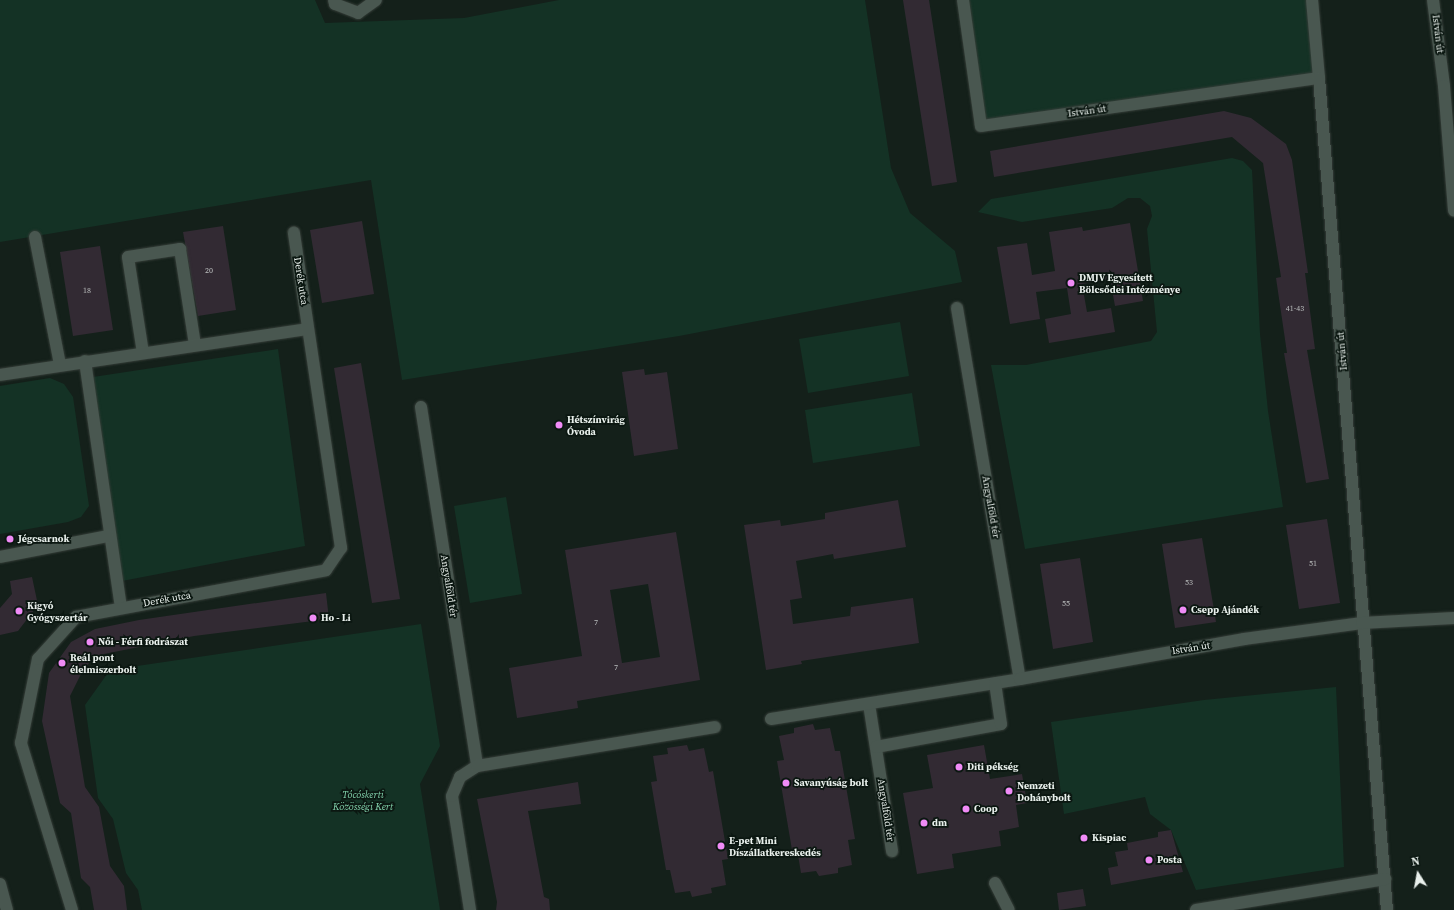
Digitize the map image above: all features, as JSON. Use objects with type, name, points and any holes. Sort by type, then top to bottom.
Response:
[{"type":"street","points":[[334,0],[335,4],[358,13],[376,0]]},
{"type":"street","name":"István út","points":[[963,0],[981,126],[1319,78]]},
{"type":"street","name":"István út","points":[[1312,0],[1362,623],[1387,910]]},
{"type":"street","name":"István út","points":[[1435,0],[1444,86],[1454,211]]},
{"type":"street","name":"Derék utca","points":[[72,910],[21,743],[38,659],[76,617],[121,607],[326,570],[341,548],[294,232]]},
{"type":"street","points":[[35,237],[60,364]]},
{"type":"street","points":[[143,353],[128,257],[180,249],[195,345]]},
{"type":"street","name":"Angyalföld tér","points":[[958,308],[1020,679]]},
{"type":"street","points":[[0,375],[60,364],[308,329]]},
{"type":"street","points":[[85,361],[108,536],[121,607]]},
{"type":"street","name":"Angyalföld tér","points":[[421,407],[477,766]]},
{"type":"street","points":[[0,557],[108,536]]},
{"type":"street","name":"István út","points":[[1020,679],[1161,652],[1362,623],[1454,618]]},
{"type":"street","points":[[771,719],[1020,679]]},
{"type":"street","points":[[876,746],[1001,724],[995,683]]},
{"type":"street","name":"Angyalföld tér","points":[[869,704],[892,850]]},
{"type":"street","points":[[470,910],[452,796],[460,777],[477,766],[715,727]]},
{"type":"street","points":[[1196,910],[1385,879]]},
{"type":"street","points":[[995,883],[1009,910]]},
{"type":"street","points":[[0,884],[7,910]]},
{"type":"green space","points":[[0,0],[315,0],[325,23],[464,18],[559,0],[865,0],[891,168],[910,213],[955,251],[962,282],[679,336],[402,380],[371,180],[0,242]]},
{"type":"green space","points":[[963,0],[1312,0],[1319,78],[981,126]]},
{"type":"green space","points":[[1232,158],[1243,161],[1252,170],[1260,334],[1268,411],[1283,507],[1025,549],[991,365],[1026,365],[1151,341],[1157,332],[1147,229],[1152,216],[1150,206],[1140,198],[1128,198],[1112,208],[1022,222],[978,212],[991,199]]},
{"type":"green space","points":[[900,322],[909,376],[808,393],[799,339]]},
{"type":"green space","points":[[278,349],[305,546],[122,581],[93,377]]},
{"type":"green space","points":[[50,378],[64,384],[73,397],[89,506],[81,517],[68,522],[0,534],[0,386]]},
{"type":"green space","points":[[912,393],[920,446],[813,463],[805,410]]},
{"type":"green space","points":[[506,497],[522,594],[470,603],[454,506]]},
{"type":"green space","name":"Tócóskerti Közösségi Kert","points":[[421,624],[440,746],[420,784],[440,910],[142,910],[138,890],[126,873],[113,819],[98,798],[85,705],[110,670]]},
{"type":"green space","points":[[1336,687],[1344,867],[1196,890],[1171,830],[1150,814],[1145,797],[1064,814],[1051,722],[1204,700]]},
{"type":"building","points":[[903,0],[929,0],[957,182],[932,186]]},
{"type":"building","points":[[1224,111],[1251,118],[1286,144],[1292,160],[1308,273],[1305,273],[1315,349],[1307,350],[1329,479],[1306,483],[1284,353],[1287,353],[1276,278],[1281,277],[1263,163],[1232,137],[994,177],[990,151]]},
{"type":"building","points":[[362,221],[374,294],[322,303],[310,230]]},
{"type":"building","name":"DMJV Egyesített Bölcsődei Intézménye","points":[[1130,223],[1143,301],[1115,306],[1110,279],[1082,284],[1087,312],[1111,308],[1115,332],[1049,343],[1045,319],[1071,314],[1067,288],[1036,292],[1040,319],[1010,324],[997,247],[1027,243],[1032,275],[1055,271],[1049,232],[1082,227],[1083,231]]},
{"type":"building","points":[[223,226],[236,310],[198,316],[183,232]]},
{"type":"building","points":[[100,246],[113,330],[73,336],[60,252]]},
{"type":"building","points":[[361,363],[400,599],[372,603],[334,368]]},
{"type":"building","name":"Hétszínvirág Óvoda","points":[[644,369],[645,375],[667,372],[678,449],[634,456],[622,372]]},
{"type":"building","points":[[898,500],[906,547],[834,559],[833,554],[796,561],[802,598],[790,600],[793,624],[850,616],[851,607],[913,598],[919,643],[801,661],[802,664],[766,670],[744,525],[780,520],[781,526],[825,519],[825,513]]},
{"type":"building","points":[[1327,519],[1340,603],[1299,609],[1286,525]]},
{"type":"building","points":[[676,532],[700,680],[577,701],[578,708],[517,718],[509,668],[582,656],[565,550]],"holes":[[[648,584],[660,657],[622,663],[610,590]]]},
{"type":"building","points":[[1202,538],[1216,622],[1175,628],[1162,544]]},
{"type":"building","points":[[1080,558],[1093,642],[1053,649],[1040,564]]},
{"type":"building","points":[[32,577],[38,605],[18,631],[0,635],[0,608],[12,594],[10,581]]},
{"type":"building","points":[[326,593],[329,619],[194,636],[94,656],[81,674],[70,696],[85,787],[99,807],[110,866],[124,886],[127,910],[94,910],[90,887],[81,878],[71,813],[60,803],[42,721],[49,673],[71,642],[95,629],[139,620]]},
{"type":"building","points":[[813,724],[815,730],[830,728],[835,751],[840,751],[855,839],[848,840],[852,865],[838,868],[838,873],[819,876],[816,871],[801,873],[797,849],[792,850],[777,761],[784,760],[779,736],[794,733],[794,728]]},
{"type":"building","points":[[687,745],[689,751],[704,748],[709,772],[713,771],[728,859],[722,860],[726,885],[711,888],[712,893],[692,897],[690,891],[675,893],[670,870],[666,870],[651,782],[657,781],[653,756],[668,754],[667,748]]},
{"type":"building","points":[[984,745],[990,779],[1022,774],[1027,803],[1016,805],[1019,827],[999,831],[1001,846],[952,854],[954,868],[917,874],[903,793],[933,788],[927,755]]},
{"type":"building","points":[[578,782],[581,804],[528,811],[544,897],[549,899],[550,910],[496,910],[497,902],[477,799]]},
{"type":"building","name":"Posta","points":[[1171,830],[1183,872],[1111,885],[1108,868],[1118,866],[1115,852],[1128,850],[1127,843],[1158,837],[1158,832]]},
{"type":"building","points":[[1083,889],[1086,906],[1059,910],[1057,893]]},
{"type":"place","name":"DMJV Egyesített Bölcsődei Intézménye","points":[[1071,283]]},
{"type":"place","name":"Hétszínvirág Óvoda","points":[[559,425]]},
{"type":"place","name":"Jégcsarnok","points":[[10,539]]},
{"type":"place","name":"Csepp Ajándék","points":[[1183,610]]},
{"type":"place","name":"Kigyó Gyógyszertár","points":[[19,611]]},
{"type":"place","name":"Ho - Li","points":[[313,618]]},
{"type":"place","name":"Női - Férfi fodrászat","points":[[90,642]]},
{"type":"place","name":"Reál pont élelmiszerbolt","points":[[62,663]]},
{"type":"place","name":"Diti pékség","points":[[959,767]]},
{"type":"place","name":"Savanyúság bolt","points":[[786,783]]},
{"type":"place","name":"Nemzeti Dohánybolt","points":[[1009,791]]},
{"type":"place","name":"Coop","points":[[966,809]]},
{"type":"place","name":"dm","points":[[924,823]]},
{"type":"place","name":"Kispiac","points":[[1084,838]]},
{"type":"place","name":"E-pet Mini Díszállatkereskedés","points":[[721,846]]},
{"type":"place","name":"Posta","points":[[1149,860]]}]
